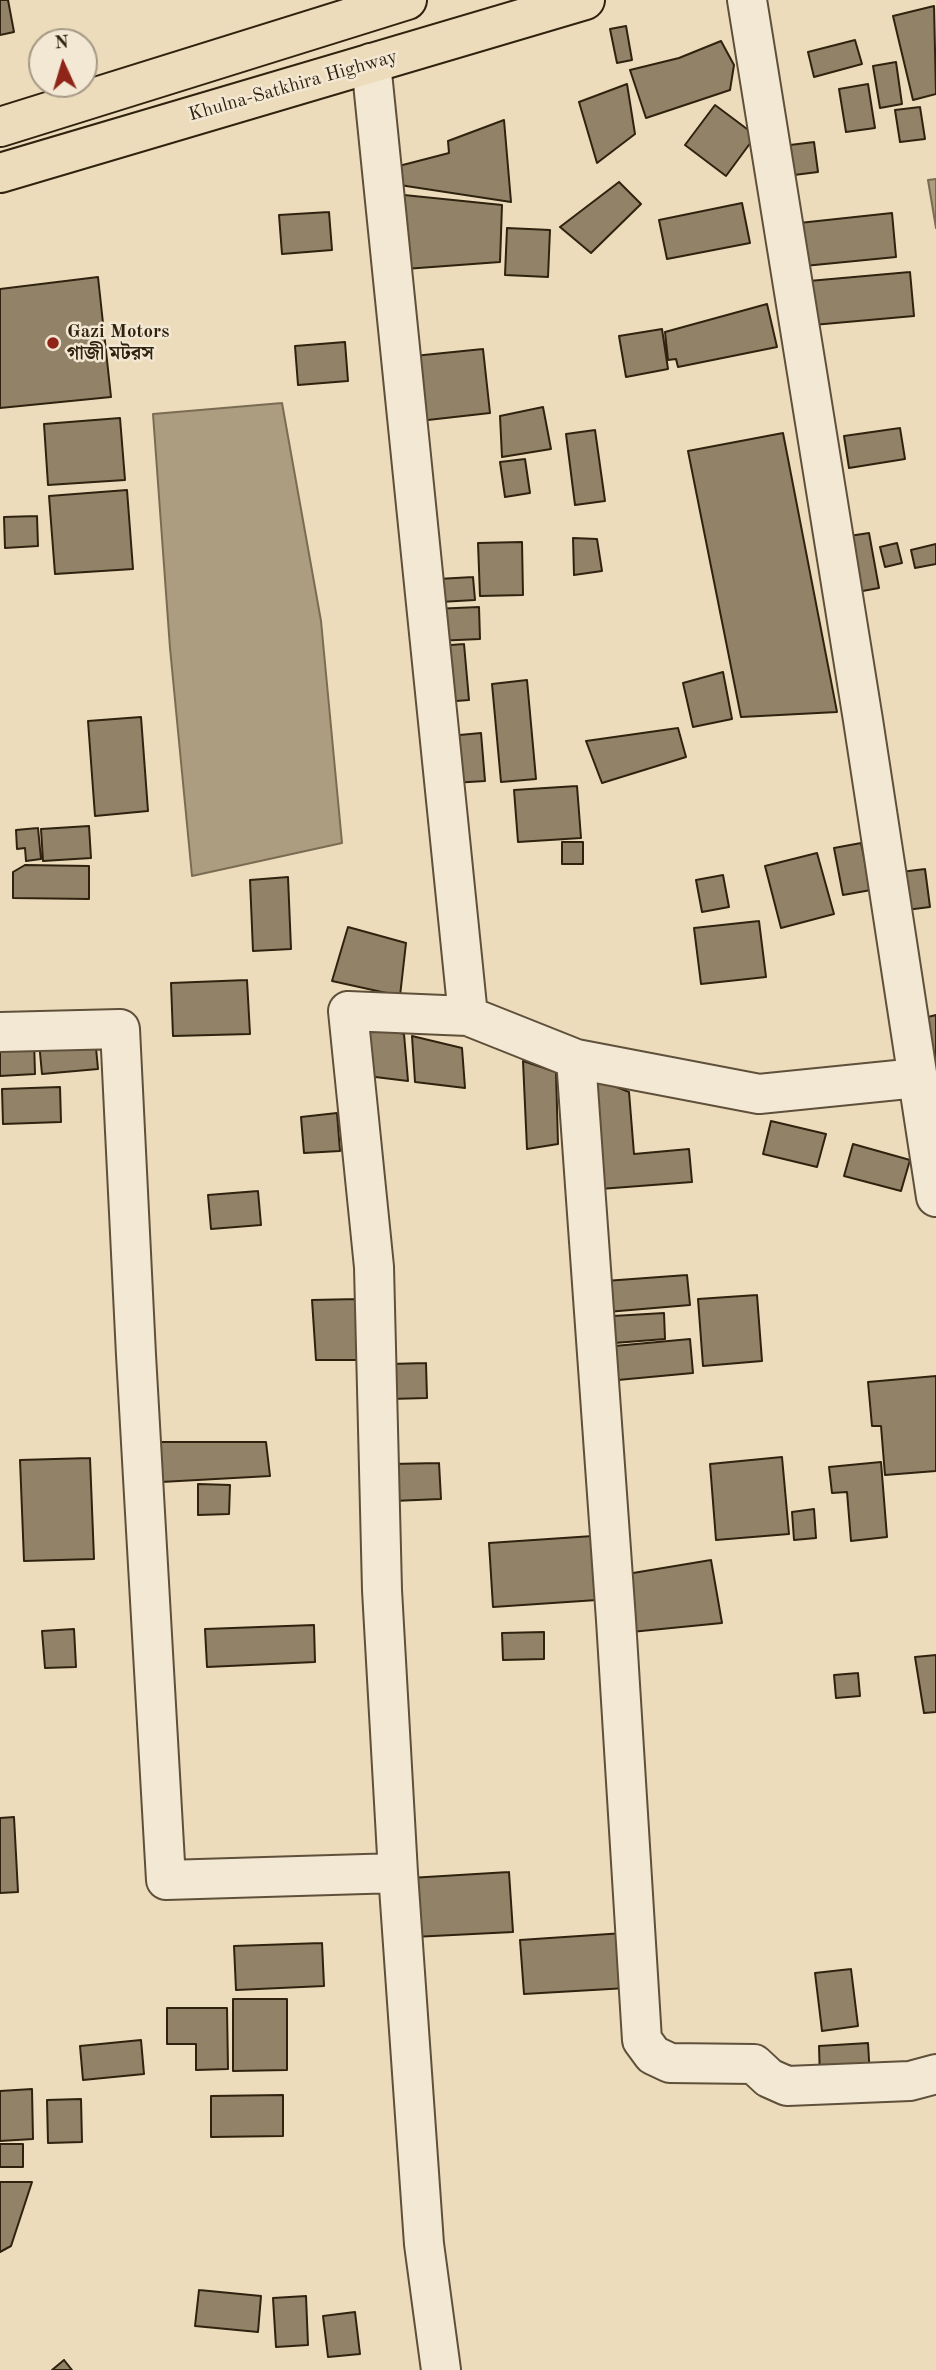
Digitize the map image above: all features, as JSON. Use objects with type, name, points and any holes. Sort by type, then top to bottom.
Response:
[{"type":"highway","points":[[0,127],[407,0]]},
{"type":"highway","name":"Khulna-Satkhira Highway","points":[[0,173],[585,0]]},
{"type":"street","points":[[747,0],[861,706],[936,1197]]},
{"type":"street","points":[[371,63],[468,1016]]},
{"type":"street","points":[[441,2370],[424,2244],[398,1873],[382,1590],[374,1267],[348,1011],[468,1016],[576,1059],[759,1094],[917,1078]]},
{"type":"street","points":[[0,1032],[120,1029],[136,1369],[166,1880],[398,1873]]},
{"type":"street","points":[[576,1059],[616,1620],[642,2040],[653,2055],[670,2063],[754,2064],[769,2078],[787,2086],[910,2081],[936,2074]]},
{"type":"shaded area","points":[[936,179],[936,228],[928,180]]},
{"type":"shaded area","points":[[282,403],[321,621],[342,843],[192,876],[170,648],[153,414]]},
{"type":"building","points":[[0,0],[8,0],[14,32],[0,35]]},
{"type":"building","points":[[934,6],[936,94],[913,100],[893,16]]},
{"type":"building","points":[[626,26],[632,60],[617,63],[610,29]]},
{"type":"building","points":[[855,40],[862,64],[814,77],[808,52]]},
{"type":"building","points":[[721,41],[734,65],[730,90],[646,118],[630,70],[679,58]]},
{"type":"building","points":[[896,62],[902,104],[880,108],[873,66]]},
{"type":"building","points":[[627,84],[635,134],[597,163],[579,102]]},
{"type":"building","points":[[868,84],[875,128],[846,132],[839,89]]},
{"type":"building","points":[[715,105],[747,129],[754,138],[726,176],[685,145]]},
{"type":"building","points":[[920,107],[925,139],[900,142],[895,110]]},
{"type":"building","points":[[504,120],[511,202],[393,184],[395,167],[449,153],[448,141]]},
{"type":"building","points":[[814,142],[818,172],[786,176],[782,146]]},
{"type":"building","points":[[619,182],[641,204],[591,253],[560,227]]},
{"type":"building","points":[[404,195],[502,205],[500,262],[405,269]]},
{"type":"building","points":[[742,203],[750,243],[667,259],[659,220]]},
{"type":"building","points":[[329,212],[332,250],[282,254],[279,215]]},
{"type":"building","points":[[892,213],[896,257],[794,267],[790,224]]},
{"type":"building","points":[[507,228],[550,230],[548,277],[505,275]]},
{"type":"building","points":[[910,272],[914,316],[813,325],[809,281]]},
{"type":"building","name":"Gazi Motors গাজী মটরস","points":[[98,277],[111,397],[0,408],[0,289]]},
{"type":"building","points":[[767,304],[777,347],[678,367],[676,359],[668,360],[665,332]]},
{"type":"building","points":[[662,329],[668,369],[626,377],[619,336]]},
{"type":"building","points":[[345,342],[348,381],[298,385],[295,346]]},
{"type":"building","points":[[483,349],[490,413],[410,422],[404,357]]},
{"type":"building","points":[[543,407],[551,449],[502,457],[500,416]]},
{"type":"building","points":[[120,418],[125,480],[48,485],[44,424]]},
{"type":"building","points":[[900,428],[905,459],[849,468],[844,436]]},
{"type":"building","points":[[595,430],[605,501],[575,505],[566,434]]},
{"type":"building","points":[[783,433],[837,712],[741,717],[688,451]]},
{"type":"building","points":[[525,459],[530,493],[505,497],[500,462]]},
{"type":"building","points":[[127,490],[133,569],[55,574],[49,496]]},
{"type":"building","points":[[37,516],[38,546],[5,548],[4,517]]},
{"type":"building","points":[[869,533],[879,588],[846,594],[836,538]]},
{"type":"building","points":[[573,538],[597,539],[602,571],[574,575]]},
{"type":"building","points":[[522,542],[523,595],[480,596],[478,543]]},
{"type":"building","points":[[897,543],[902,563],[885,567],[880,547]]},
{"type":"building","points":[[936,544],[936,564],[915,568],[911,550]]},
{"type":"building","points":[[473,577],[475,600],[440,602],[438,579]]},
{"type":"building","points":[[479,607],[480,639],[435,641],[433,609]]},
{"type":"building","points":[[464,644],[469,700],[443,702],[438,646]]},
{"type":"building","points":[[723,672],[732,719],[693,727],[683,683]]},
{"type":"building","points":[[527,680],[536,779],[501,782],[492,684]]},
{"type":"building","points":[[141,717],[148,811],[95,816],[88,721]]},
{"type":"building","points":[[678,728],[686,757],[602,783],[586,741]]},
{"type":"building","points":[[481,733],[485,781],[453,783],[449,736]]},
{"type":"building","points":[[577,786],[581,838],[518,842],[514,790]]},
{"type":"building","points":[[89,826],[91,858],[43,861],[41,829]]},
{"type":"building","points":[[38,828],[41,859],[26,861],[25,848],[17,849],[16,830]]},
{"type":"building","points":[[562,842],[583,842],[583,864],[562,864]]},
{"type":"building","points":[[861,843],[871,890],[843,895],[834,848]]},
{"type":"building","points":[[817,853],[834,914],[781,928],[765,866]]},
{"type":"building","points":[[25,865],[89,866],[89,899],[13,898],[13,872]]},
{"type":"building","points":[[925,869],[930,907],[906,910],[901,872]]},
{"type":"building","points":[[723,875],[729,907],[702,912],[696,880]]},
{"type":"building","points":[[288,877],[291,949],[253,951],[250,880]]},
{"type":"building","points":[[759,921],[766,977],[701,984],[694,928]]},
{"type":"building","points":[[348,927],[406,943],[400,996],[332,981]]},
{"type":"building","points":[[247,980],[250,1034],[173,1036],[171,983]]},
{"type":"building","points":[[936,1015],[936,1075],[924,1018]]},
{"type":"building","points":[[363,1023],[404,1034],[408,1081],[367,1076]]},
{"type":"building","points":[[412,1036],[462,1048],[465,1088],[415,1082]]},
{"type":"building","points":[[95,1037],[98,1069],[42,1074],[39,1042]]},
{"type":"building","points":[[34,1040],[35,1074],[0,1076],[0,1042]]},
{"type":"building","points":[[523,1061],[556,1072],[558,1144],[527,1149]]},
{"type":"building","points":[[590,1076],[629,1092],[634,1154],[689,1149],[692,1182],[600,1189]]},
{"type":"building","points":[[60,1087],[61,1122],[3,1124],[2,1089]]},
{"type":"building","points":[[337,1113],[340,1151],[304,1153],[301,1117]]},
{"type":"building","points":[[771,1121],[826,1134],[817,1167],[763,1154]]},
{"type":"building","points":[[853,1144],[910,1160],[901,1191],[844,1176]]},
{"type":"building","points":[[258,1191],[261,1225],[211,1229],[208,1195]]},
{"type":"building","points":[[687,1275],[690,1305],[607,1312],[605,1281]]},
{"type":"building","points":[[757,1295],[762,1361],[703,1366],[698,1299]]},
{"type":"building","points":[[359,1299],[364,1360],[316,1360],[312,1300]]},
{"type":"building","points":[[664,1313],[665,1339],[614,1343],[613,1316]]},
{"type":"building","points":[[690,1339],[693,1373],[607,1381],[604,1347]]},
{"type":"building","points":[[426,1363],[427,1398],[390,1399],[389,1364]]},
{"type":"building","points":[[936,1376],[936,1471],[885,1475],[881,1426],[872,1426],[868,1382]]},
{"type":"building","points":[[158,1442],[266,1442],[270,1476],[161,1482]]},
{"type":"building","points":[[782,1457],[789,1534],[716,1540],[710,1464]]},
{"type":"building","points":[[90,1458],[94,1559],[24,1561],[20,1460]]},
{"type":"building","points":[[881,1462],[887,1537],[851,1541],[847,1492],[832,1493],[829,1467]]},
{"type":"building","points":[[439,1463],[441,1499],[393,1501],[391,1464]]},
{"type":"building","points":[[198,1484],[230,1485],[229,1514],[198,1515]]},
{"type":"building","points":[[814,1509],[816,1538],[794,1540],[792,1512]]},
{"type":"building","points":[[593,1536],[597,1600],[493,1607],[489,1543]]},
{"type":"building","points":[[711,1560],[722,1623],[631,1632],[627,1574]]},
{"type":"building","points":[[314,1625],[315,1662],[207,1667],[205,1629]]},
{"type":"building","points":[[74,1629],[76,1667],[45,1668],[42,1631]]},
{"type":"building","points":[[544,1632],[544,1659],[503,1660],[502,1633]]},
{"type":"building","points":[[936,1655],[936,1712],[924,1713],[915,1657]]},
{"type":"building","points":[[858,1673],[860,1696],[836,1698],[834,1675]]},
{"type":"building","points":[[14,1817],[18,1892],[0,1893],[0,1818]]},
{"type":"building","points":[[509,1872],[513,1932],[413,1937],[410,1878]]},
{"type":"building","points":[[624,1933],[627,1988],[524,1994],[520,1940]]},
{"type":"building","points":[[322,1943],[324,1986],[236,1990],[234,1946]]},
{"type":"building","points":[[851,1969],[858,2026],[822,2031],[815,1973]]},
{"type":"building","points":[[233,1999],[287,1999],[287,2070],[233,2071]]},
{"type":"building","points":[[167,2008],[227,2008],[228,2069],[196,2070],[196,2044],[167,2044]]},
{"type":"building","points":[[141,2040],[144,2074],[83,2080],[80,2046]]},
{"type":"building","points":[[868,2043],[870,2077],[820,2079],[819,2046]]},
{"type":"building","points":[[32,2089],[33,2139],[0,2141],[0,2091]]},
{"type":"building","points":[[283,2095],[283,2136],[211,2137],[211,2096]]},
{"type":"building","points":[[81,2099],[82,2142],[48,2143],[47,2100]]},
{"type":"building","points":[[0,2144],[23,2144],[23,2167],[0,2167]]},
{"type":"building","points":[[0,2182],[32,2182],[11,2246],[0,2252]]},
{"type":"building","points":[[199,2290],[261,2296],[258,2332],[195,2326]]},
{"type":"building","points":[[306,2296],[308,2345],[276,2347],[273,2298]]},
{"type":"building","points":[[355,2312],[360,2354],[328,2357],[323,2316]]},
{"type":"building","points":[[64,2360],[72,2370],[52,2370]]},
{"type":"place","name":"Gazi Motors গাজী মটরস","points":[[53,343]]}]
